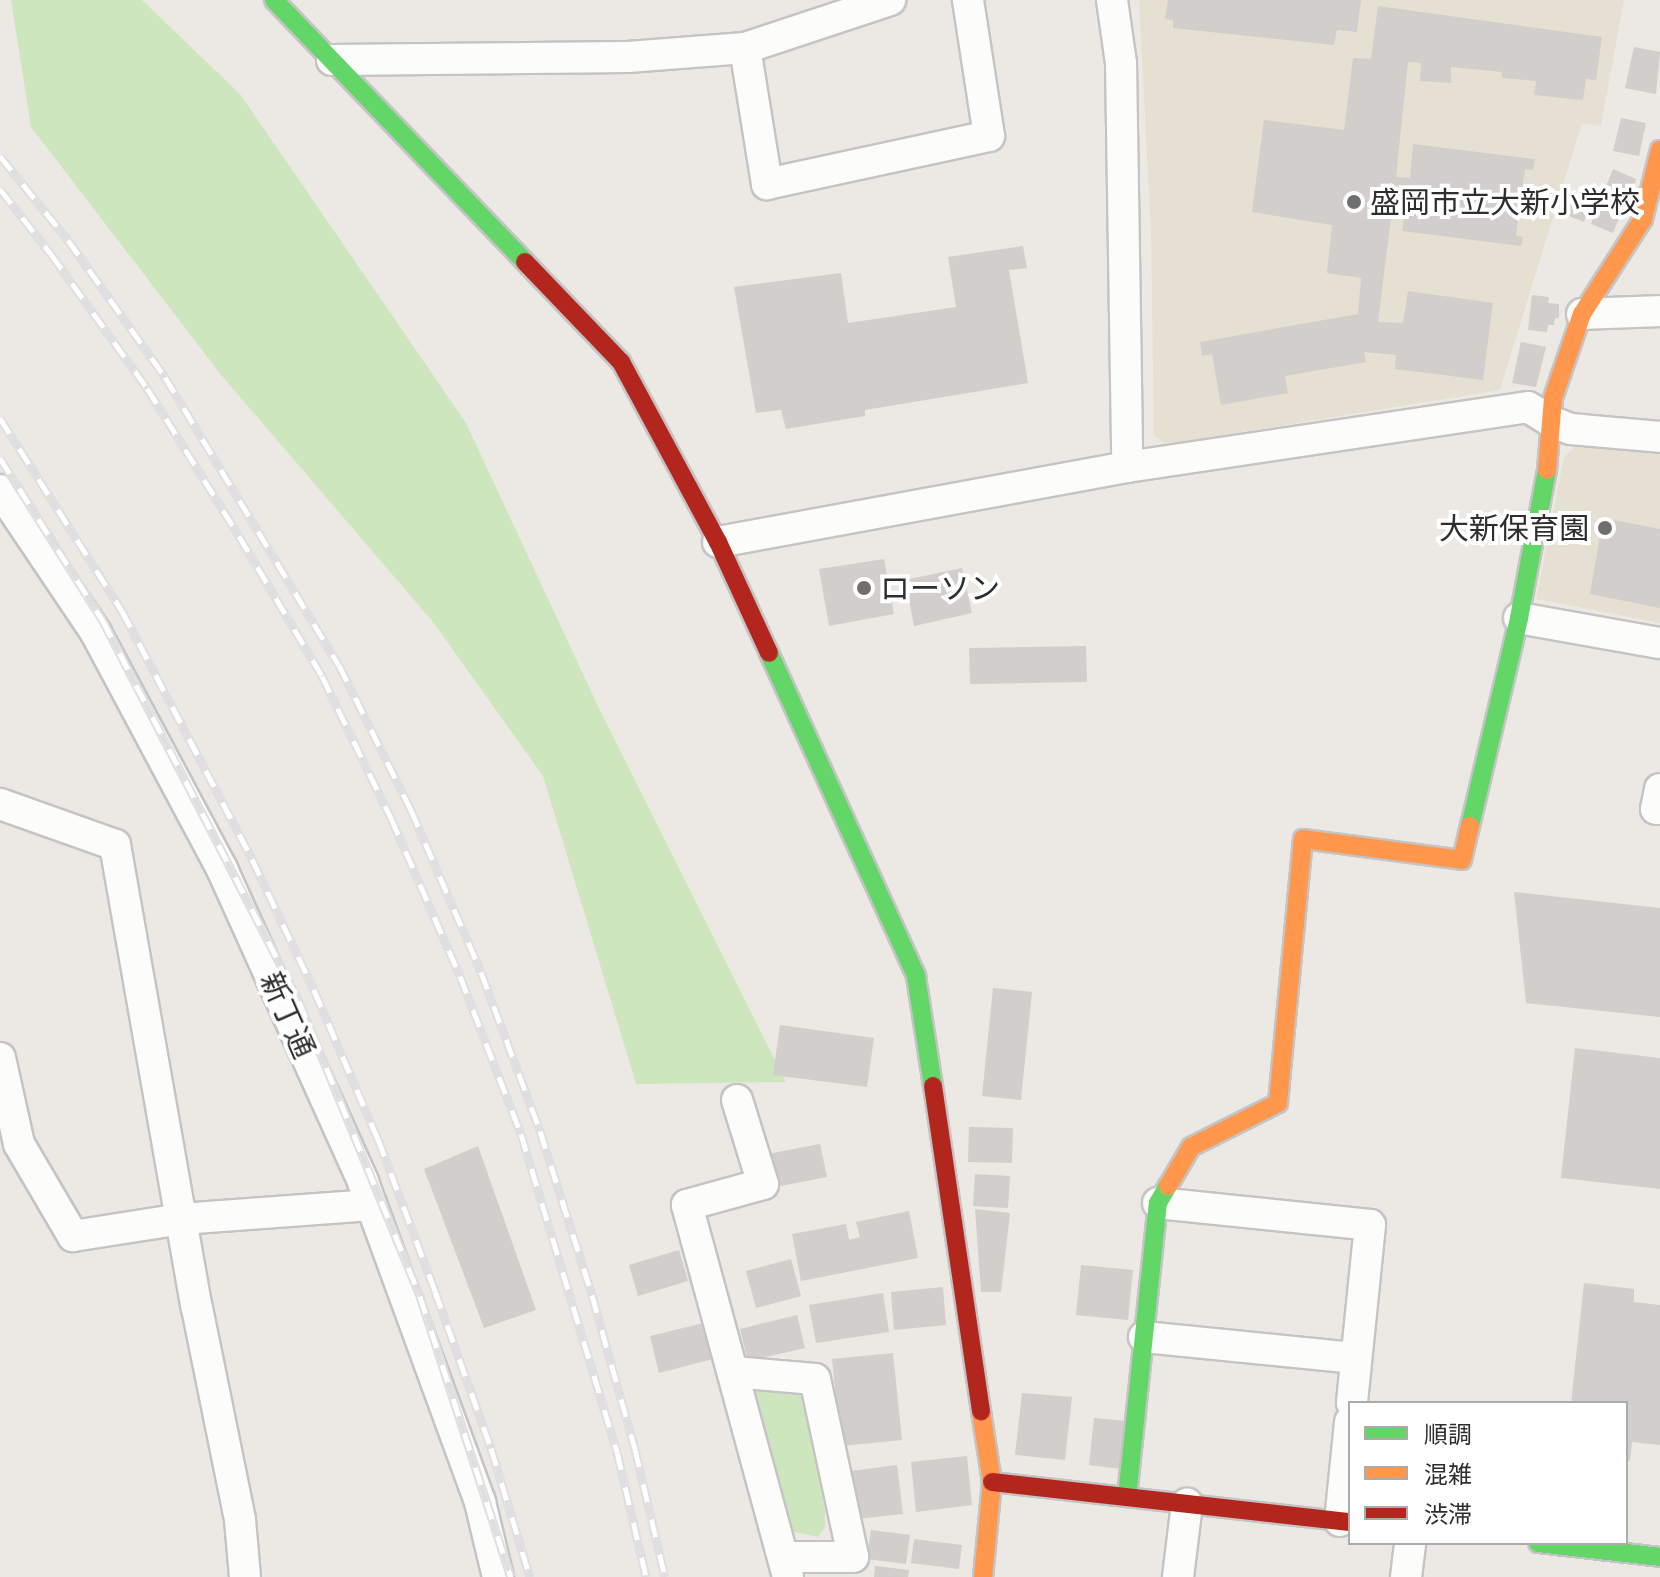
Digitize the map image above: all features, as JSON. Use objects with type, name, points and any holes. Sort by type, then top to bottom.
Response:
[{"type":"street","points":[[274,0],[621,362],[718,542],[916,976],[992,1482],[983,1577]]},
{"type":"street","points":[[745,48],[767,184],[989,136],[968,0]]},
{"type":"street","points":[[1112,0],[1121,63],[1127,467]]},
{"type":"street","points":[[332,60],[628,57],[745,48],[877,2]]},
{"type":"street","points":[[1127,1497],[1158,1203],[1191,1147],[1278,1103],[1303,839],[1462,860],[1519,618],[1550,453],[1553,398],[1582,314],[1643,219],[1660,150]]},
{"type":"street","points":[[1582,314],[1660,311]]},
{"type":"street","points":[[718,542],[1127,467],[1528,407],[1550,421],[1571,429],[1660,437]]},
{"type":"street","name":"新丁通","points":[[0,490],[96,633],[222,869],[371,1205],[480,1502],[498,1577]]},
{"type":"street","points":[[1519,618],[1660,643]]},
{"type":"street","points":[[1660,789],[1656,809],[1660,809]]},
{"type":"street","points":[[0,804],[115,845],[181,1219],[240,1520],[245,1577]]},
{"type":"street","points":[[0,1058],[19,1144],[73,1236],[181,1219],[371,1205]]},
{"type":"street","points":[[733,1372],[815,1379],[853,1557],[786,1567],[687,1205],[763,1184],[737,1100]]},
{"type":"street","points":[[1158,1203],[1370,1225],[1352,1401]]},
{"type":"street","points":[[1144,1337],[1356,1358]]},
{"type":"street","points":[[992,1482],[1345,1521],[1348,1462]]},
{"type":"street","points":[[1178,1577],[1187,1504]]},
{"type":"street","points":[[1406,1577],[1410,1545]]},
{"type":"street","points":[[1555,1545],[1660,1557]]},
{"type":"shaded area","name":"盛岡市立大新小学校","points":[[1139,0],[1624,0],[1601,126],[1582,123],[1500,390],[1180,442],[1164,443],[1154,435],[1151,235]]},
{"type":"shaded area","name":"大新保育園","points":[[1576,446],[1660,452],[1660,623],[1536,599],[1564,457]]},
{"type":"green space","points":[[11,0],[142,0],[240,94],[466,423],[597,704],[786,1082],[636,1084],[543,776],[433,622],[222,376],[31,127]]},
{"type":"green space","points":[[744,1385],[806,1390],[825,1512],[825,1527],[818,1537],[786,1530]]},
{"type":"building","points":[[1168,0],[1361,0],[1357,32],[1337,30],[1334,45],[1173,28],[1173,20],[1165,19]]},
{"type":"building","points":[[1378,6],[1602,37],[1596,80],[1586,79],[1583,100],[1534,95],[1536,81],[1502,78],[1502,72],[1451,67],[1451,83],[1420,81],[1421,63],[1408,62],[1396,177],[1410,178],[1413,144],[1535,159],[1533,170],[1525,169],[1516,236],[1523,237],[1521,246],[1402,231],[1408,195],[1394,193],[1378,322],[1403,323],[1408,291],[1493,303],[1483,380],[1395,369],[1396,355],[1364,352],[1366,362],[1285,376],[1288,393],[1221,405],[1212,354],[1202,356],[1200,342],[1358,314],[1361,278],[1327,273],[1332,225],[1252,212],[1264,120],[1344,130],[1353,58],[1371,59]]},
{"type":"building","points":[[1634,47],[1660,52],[1656,94],[1625,88]]},
{"type":"building","points":[[1621,118],[1646,123],[1639,156],[1613,151]]},
{"type":"building","points":[[1613,169],[1636,179],[1630,205],[1625,203],[1613,233],[1591,224]]},
{"type":"building","points":[[1570,199],[1591,206],[1584,222],[1564,214]]},
{"type":"building","points":[[1023,246],[1027,268],[1009,270],[1028,383],[865,410],[865,416],[786,429],[781,410],[756,413],[734,287],[841,273],[848,323],[956,307],[948,257]]},
{"type":"building","points":[[1532,295],[1549,297],[1548,303],[1559,304],[1559,318],[1555,318],[1554,325],[1548,325],[1547,332],[1528,330]]},
{"type":"building","points":[[1521,342],[1546,347],[1536,387],[1512,383]]},
{"type":"building","points":[[1603,518],[1660,529],[1660,608],[1590,594]]},
{"type":"building","points":[[884,559],[894,614],[829,626],[819,569]]},
{"type":"building","points":[[962,568],[972,613],[914,626],[905,580]]},
{"type":"building","points":[[1086,646],[1087,682],[970,684],[969,648]]},
{"type":"building","points":[[1514,892],[1660,908],[1660,1017],[1526,1003]]},
{"type":"building","points":[[993,988],[1032,992],[1021,1100],[982,1096]]},
{"type":"building","points":[[780,1025],[874,1038],[867,1087],[773,1075]]},
{"type":"building","points":[[1575,1048],[1660,1058],[1660,1189],[1561,1178]]},
{"type":"building","points":[[969,1127],[1013,1128],[1012,1163],[968,1162]]},
{"type":"building","points":[[820,1144],[827,1177],[775,1187],[768,1154]]},
{"type":"building","points":[[478,1146],[536,1310],[484,1328],[424,1169]]},
{"type":"building","points":[[975,1174],[1010,1176],[1008,1208],[973,1206]]},
{"type":"building","points":[[975,1209],[1010,1213],[1001,1292],[981,1292]]},
{"type":"building","points":[[909,1211],[918,1258],[801,1281],[792,1234],[846,1224],[849,1240],[860,1237],[856,1222]]},
{"type":"building","points":[[679,1250],[688,1281],[638,1296],[629,1265]]},
{"type":"building","points":[[791,1259],[801,1296],[756,1308],[746,1271]]},
{"type":"building","points":[[1081,1265],[1133,1270],[1128,1320],[1076,1315]]},
{"type":"building","points":[[1584,1283],[1634,1289],[1634,1302],[1660,1305],[1660,1445],[1632,1442],[1628,1460],[1628,1401],[1571,1401]]},
{"type":"building","points":[[943,1287],[946,1325],[894,1330],[891,1292]]},
{"type":"building","points":[[883,1293],[889,1332],[816,1343],[809,1305]]},
{"type":"building","points":[[797,1315],[805,1348],[748,1361],[740,1329]]},
{"type":"building","points":[[704,1323],[713,1359],[659,1373],[650,1336]]},
{"type":"building","points":[[893,1353],[902,1440],[841,1446],[832,1359]]},
{"type":"building","points":[[1022,1393],[1072,1397],[1065,1460],[1015,1455]]},
{"type":"building","points":[[1094,1418],[1127,1421],[1122,1469],[1089,1465]]},
{"type":"building","points":[[967,1456],[972,1505],[916,1512],[911,1462]]},
{"type":"building","points":[[897,1465],[903,1514],[857,1519],[851,1471]]},
{"type":"building","points":[[871,1530],[910,1535],[906,1564],[867,1559]]},
{"type":"building","points":[[914,1539],[962,1545],[959,1569],[911,1563]]},
{"type":"building","points":[[875,1566],[909,1570],[908,1577],[874,1577]]},
{"type":"railway","points":[[0,156],[68,240],[165,377],[339,665],[411,810],[481,972],[540,1131],[592,1295],[635,1449],[665,1577]]},
{"type":"railway","points":[[0,189],[51,254],[147,388],[322,676],[391,818],[460,976],[521,1134],[617,1452],[646,1577]]},
{"type":"railway","points":[[0,418],[122,611],[252,859],[314,990],[378,1139],[435,1291],[491,1448],[530,1577]]},
{"type":"railway","points":[[0,458],[103,621],[299,1001],[420,1296],[511,1577]]},
{"type":"traffic: fast","points":[[274,0],[525,262]]},
{"type":"traffic: fast","points":[[1470,826],[1519,618],[1547,470]]},
{"type":"traffic: fast","points":[[769,653],[916,976],[933,1086]]},
{"type":"traffic: fast","points":[[1127,1497],[1158,1203],[1168,1186]]},
{"type":"traffic: fast","points":[[1555,1545],[1660,1557]]},
{"type":"traffic: slow","points":[[1547,470],[1553,398],[1582,314],[1643,219],[1660,150]]},
{"type":"traffic: slow","points":[[1168,1186],[1191,1147],[1278,1103],[1303,839],[1462,860],[1470,826]]},
{"type":"traffic: slow","points":[[981,1411],[992,1482],[983,1577]]},
{"type":"traffic: jam","points":[[525,262],[621,362],[718,542],[769,653]]},
{"type":"traffic: jam","points":[[933,1086],[981,1411]]},
{"type":"traffic: jam","points":[[992,1482],[1348,1522]]},
{"type":"place","name":"盛岡市立大新小学校","points":[[1354,202]]},
{"type":"place","name":"大新保育園","points":[[1605,528]]},
{"type":"place","name":"ローソン","points":[[864,588]]}]
